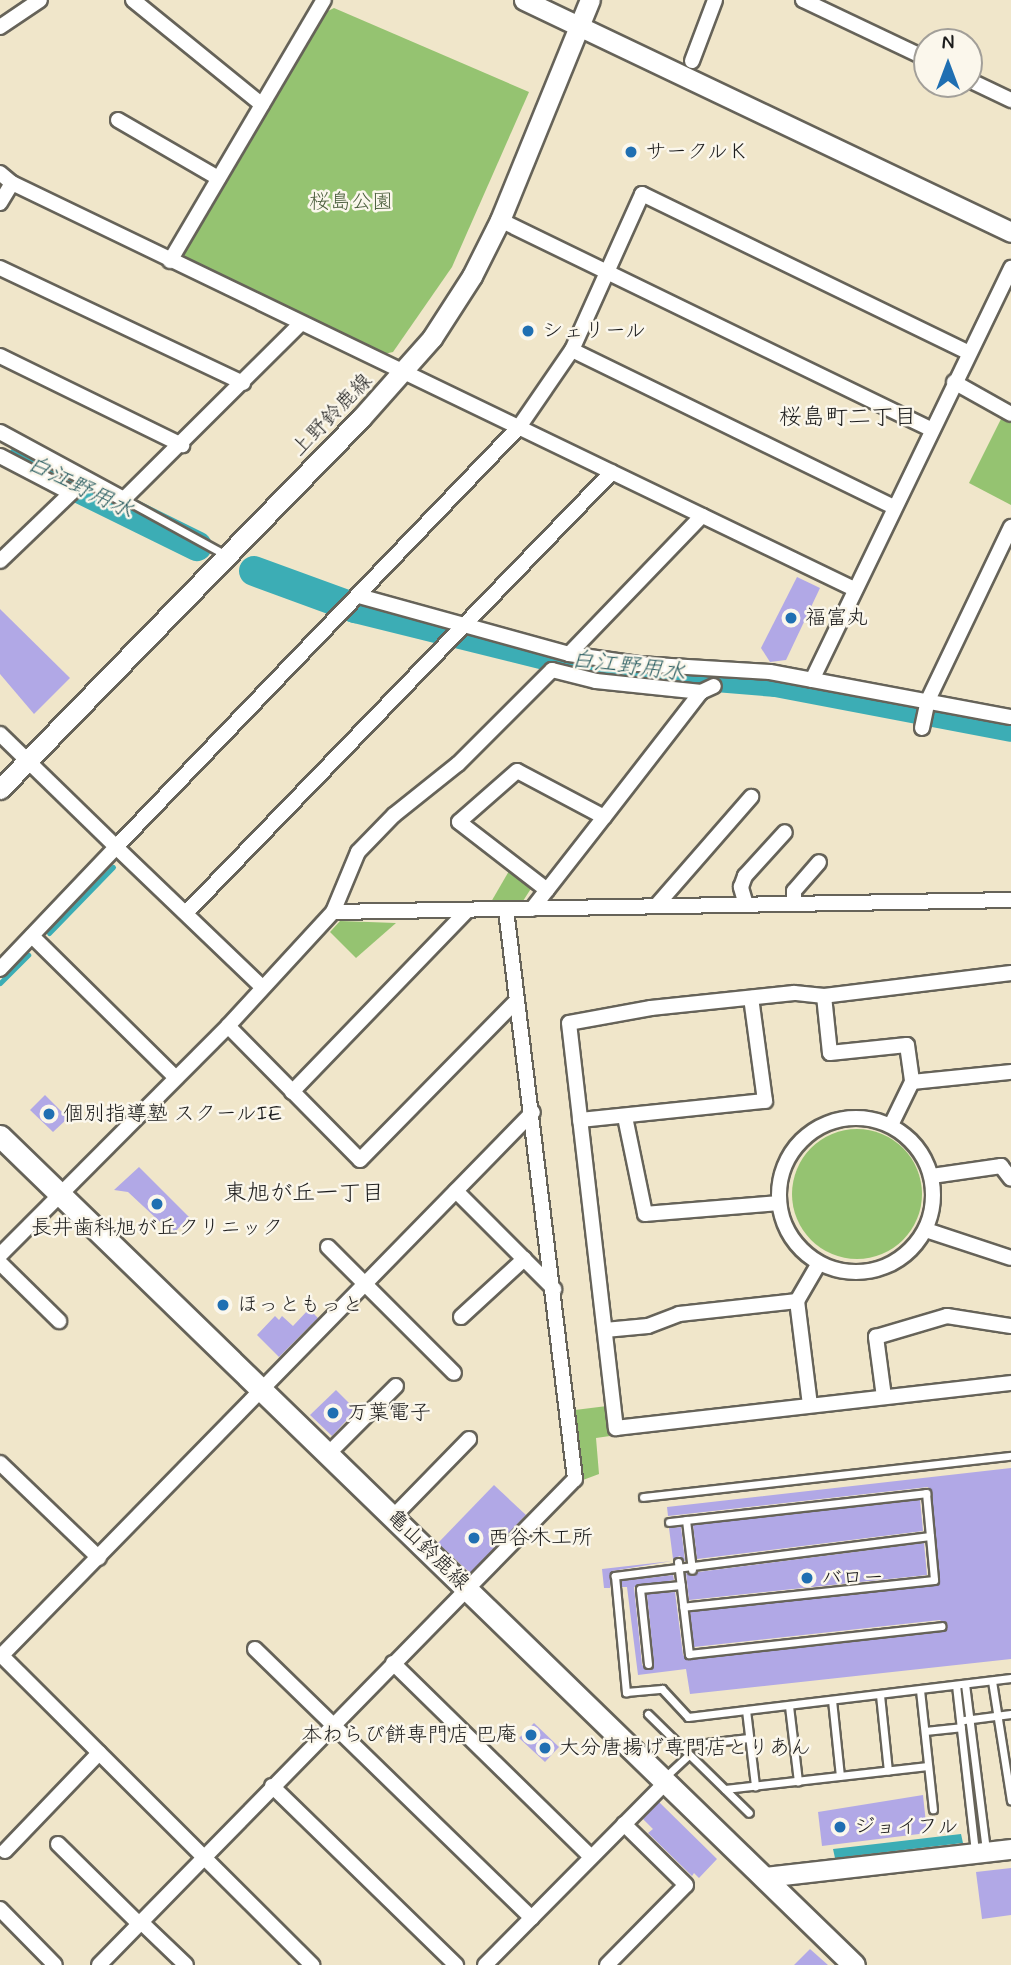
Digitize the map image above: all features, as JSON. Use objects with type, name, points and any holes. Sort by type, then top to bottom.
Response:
[{"type":"main road","points":[[524,0],[580,24],[1011,232]]},
{"type":"main road","name":"上野鈴鹿線","points":[[0,789],[405,372],[472,276],[500,220],[590,0]]},
{"type":"main road","name":"亀山鈴鹿線","points":[[0,1136],[854,1965]]},
{"type":"main road","points":[[765,1877],[1011,1849]]},
{"type":"street","points":[[0,27],[40,0]]},
{"type":"street","points":[[133,0],[262,105]]},
{"type":"street","points":[[170,261],[324,0]]},
{"type":"street","points":[[692,61],[715,0]]},
{"type":"street","points":[[803,0],[913,52]]},
{"type":"street","points":[[983,86],[1011,100]]},
{"type":"street","points":[[118,120],[218,178]]},
{"type":"street","points":[[0,173],[12,183],[170,261],[854,589]]},
{"type":"street","points":[[0,203],[12,183]]},
{"type":"street","points":[[0,969],[519,427],[572,350],[609,273],[642,194],[969,353]]},
{"type":"street","points":[[500,220],[930,429]]},
{"type":"street","points":[[0,268],[243,383]]},
{"type":"street","points":[[812,680],[930,429],[1011,268]]},
{"type":"street","points":[[0,432],[124,499],[300,324]]},
{"type":"street","points":[[572,350],[894,507]]},
{"type":"street","points":[[0,356],[182,444]]},
{"type":"street","points":[[954,382],[1011,414]]},
{"type":"street","points":[[0,456],[71,493],[0,561]]},
{"type":"street","points":[[186,913],[612,472]]},
{"type":"street","points":[[569,654],[702,516]]},
{"type":"street","points":[[922,728],[927,702],[1011,527]]},
{"type":"street","points":[[353,602],[569,654],[812,680],[1011,717]]},
{"type":"street","points":[[0,1255],[228,1026],[333,912],[358,852],[394,815],[458,764],[552,670],[596,681],[707,689],[532,909]]},
{"type":"street","points":[[0,734],[262,987]]},
{"type":"street","points":[[547,890],[459,822],[517,771],[604,817]]},
{"type":"street","points":[[656,906],[751,797]]},
{"type":"street","points":[[746,905],[741,887],[745,876],[785,832]]},
{"type":"street","points":[[794,904],[794,891],[819,862]]},
{"type":"street","points":[[333,912],[1011,900]]},
{"type":"street","points":[[292,1092],[468,910]]},
{"type":"street","points":[[99,1965],[575,1479],[533,1112],[516,1002],[506,910]]},
{"type":"street","points":[[32,936],[175,1077]]},
{"type":"street","points":[[1011,973],[824,996],[794,993],[650,1008],[569,1023],[616,1428],[1011,1383]]},
{"type":"street","points":[[824,996],[830,1054],[907,1045],[912,1082],[891,1125]]},
{"type":"street","points":[[580,1120],[765,1101],[751,998]]},
{"type":"street","points":[[228,1026],[360,1160],[516,1002]]},
{"type":"street","points":[[912,1082],[1011,1072]]},
{"type":"street","points":[[312,1965],[0,1655],[99,1558],[533,1112]]},
{"type":"street","points":[[625,1117],[645,1214],[779,1202]]},
{"type":"street","points":[[852,1119],[891,1125],[916,1147],[932,1176],[932,1213],[926,1230],[908,1252],[880,1269],[858,1272],[819,1263],[794,1239],[779,1202],[787,1163],[810,1132],[826,1123],[852,1119]]},
{"type":"street","points":[[932,1176],[1001,1166],[1011,1179]]},
{"type":"street","points":[[456,1191],[554,1289]]},
{"type":"street","points":[[926,1230],[1011,1258]]},
{"type":"street","points":[[328,1247],[454,1373]]},
{"type":"street","points":[[461,1317],[524,1259]]},
{"type":"street","points":[[0,1263],[59,1321]]},
{"type":"street","points":[[810,1405],[797,1301],[819,1263]]},
{"type":"street","points":[[605,1330],[648,1326],[679,1314],[797,1301]]},
{"type":"street","points":[[884,1397],[876,1337],[947,1316],[1011,1326]]},
{"type":"street","points":[[328,1454],[396,1386]]},
{"type":"street","points":[[393,1517],[468,1439]]},
{"type":"street","points":[[0,1463],[99,1558]]},
{"type":"street","points":[[256,1649],[532,1918]]},
{"type":"street","points":[[393,1662],[591,1857]]},
{"type":"street","points":[[5,1851],[99,1753]]},
{"type":"street","points":[[485,1965],[664,1780]]},
{"type":"street","points":[[272,1786],[456,1965]]},
{"type":"street","points":[[607,1965],[687,1885],[624,1824]]},
{"type":"street","points":[[58,1844],[186,1965]]},
{"type":"street","points":[[0,1909],[55,1965]]},
{"type":"lane","points":[[124,499],[228,555]]},
{"type":"lane","points":[[643,1497],[1011,1456]]},
{"type":"lane","points":[[669,1522],[926,1493],[934,1580],[683,1607]]},
{"type":"lane","points":[[686,1520],[692,1570]]},
{"type":"lane","points":[[930,1536],[692,1570],[615,1577],[626,1692],[662,1689],[688,1717],[1011,1678]]},
{"type":"lane","points":[[678,1562],[689,1654],[941,1626]]},
{"type":"lane","points":[[648,1664],[640,1589],[681,1585]]},
{"type":"lane","points":[[992,1681],[1011,1801]]},
{"type":"lane","points":[[956,1685],[980,1853]]},
{"type":"lane","points":[[965,1685],[980,1853]]},
{"type":"lane","points":[[920,1690],[933,1809]]},
{"type":"lane","points":[[880,1695],[888,1771]]},
{"type":"lane","points":[[832,1700],[841,1776]]},
{"type":"lane","points":[[789,1706],[798,1781]]},
{"type":"lane","points":[[746,1710],[755,1786]]},
{"type":"lane","points":[[648,1714],[749,1813]]},
{"type":"lane","points":[[925,1731],[969,1720],[1011,1714]]},
{"type":"lane","points":[[681,1746],[749,1738]]},
{"type":"lane","points":[[664,1780],[690,1755]]},
{"type":"lane","points":[[725,1789],[928,1766]]},
{"type":"green space","name":"桜島公園","points":[[334,8],[529,92],[452,267],[393,352],[384,354],[185,261],[183,254],[324,13]]},
{"type":"green space","points":[[1002,417],[1011,422],[1011,505],[969,483]]},
{"type":"green space","points":[[509,871],[532,887],[523,901],[491,902]]},
{"type":"green space","points":[[340,921],[396,923],[356,958],[330,932]]},
{"type":"green space","points":[[857,1129],[882,1134],[903,1148],[917,1169],[922,1194],[917,1219],[903,1240],[882,1254],[857,1259],[832,1254],[811,1240],[797,1219],[792,1194],[797,1169],[811,1148],[832,1134]]},
{"type":"green space","points":[[607,1406],[610,1436],[596,1438],[599,1474],[583,1480],[575,1410]]},
{"type":"water","points":[[961,1834],[963,1843],[835,1858],[833,1849]]},
{"type":"building","name":"福富丸","points":[[797,577],[820,588],[786,660],[770,662],[761,648]]},
{"type":"building","points":[[0,609],[70,678],[34,714],[0,674]]},
{"type":"building","name":"個別指導塾 スクールIE","points":[[45,1095],[68,1118],[53,1132],[30,1110]]},
{"type":"building","name":"長井歯科旭が丘クリニック","points":[[139,1167],[189,1217],[173,1234],[128,1192],[114,1190]]},
{"type":"building","points":[[309,1309],[318,1318],[279,1357],[257,1335],[275,1316],[279,1320],[282,1316],[293,1326]]},
{"type":"building","name":"万葉電子","points":[[336,1390],[356,1410],[332,1436],[310,1415]]},
{"type":"building","points":[[1011,1468],[1011,1659],[690,1694],[686,1669],[638,1675],[627,1587],[622,1587],[622,1581],[673,1575],[674,1580],[634,1587],[642,1665],[648,1670],[654,1663],[647,1594],[675,1592],[683,1655],[689,1660],[942,1632],[947,1628],[940,1620],[694,1647],[690,1612],[937,1585],[932,1492],[928,1487],[668,1516],[667,1507]]},
{"type":"building","name":"西谷木工所","points":[[494,1485],[526,1515],[470,1573],[438,1543]]},
{"type":"building","points":[[920,1500],[923,1531],[697,1559],[693,1525]]},
{"type":"building","points":[[681,1527],[685,1561],[680,1556],[673,1559],[669,1528]]},
{"type":"building","points":[[924,1543],[927,1575],[689,1600],[686,1573],[693,1576],[698,1572]]},
{"type":"building","points":[[672,1561],[612,1571],[610,1588],[604,1588],[602,1569]]},
{"type":"building","points":[[534,1723],[559,1747],[545,1762],[519,1738]]},
{"type":"building","points":[[923,1795],[927,1833],[822,1846],[818,1812]]},
{"type":"building","points":[[659,1802],[717,1859],[699,1878],[694,1873],[692,1876],[648,1833],[653,1829],[643,1819]]},
{"type":"building","points":[[1011,1868],[1011,1915],[982,1919],[976,1872]]},
{"type":"building","points":[[810,1949],[828,1965],[794,1965]]},
{"type":"waterway","name":"白江野用水","points":[[22,460],[197,546]]},
{"type":"waterway","name":"白江野用水","points":[[254,571],[355,608],[593,667],[776,682],[1011,727]]},
{"type":"waterway","name":"白江野用水","points":[[49,933],[113,867]]},
{"type":"waterway","name":"白江野用水","points":[[0,983],[28,955]]},
{"type":"place","name":"サークルＫ","points":[[631,152]]},
{"type":"place","name":"シェリール","points":[[528,331]]},
{"type":"place","name":"福富丸","points":[[791,618]]},
{"type":"place","name":"個別指導塾 スクールIE","points":[[49,1114]]},
{"type":"place","name":"長井歯科旭が丘クリニック","points":[[157,1204]]},
{"type":"place","name":"ほっともっと","points":[[223,1305]]},
{"type":"place","name":"万葉電子","points":[[333,1413]]},
{"type":"place","name":"西谷木工所","points":[[474,1538]]},
{"type":"place","name":"バロー","points":[[807,1578]]},
{"type":"place","name":"本わらび餅専門店 巴庵","points":[[531,1735]]},
{"type":"place","name":"大分唐揚げ専門店とりあん","points":[[545,1748]]},
{"type":"place","name":"ジョイフル","points":[[840,1827]]},
{"type":"district","name":"桜島町二丁目","points":[[848,418]]},
{"type":"district","name":"東旭が丘一丁目","points":[[304,1194]]}]
